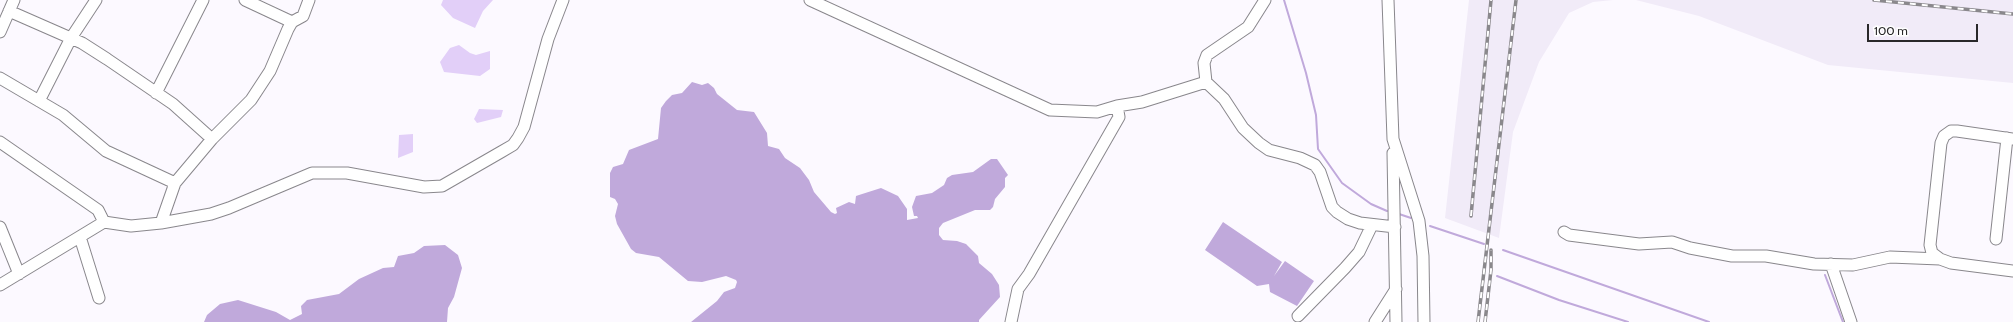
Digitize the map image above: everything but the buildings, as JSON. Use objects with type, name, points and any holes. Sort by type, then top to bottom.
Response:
[{"type":"street","points":[[0,32],[14,0]]},
{"type":"street","points":[[39,101],[71,38],[96,0]]},
{"type":"street","points":[[156,92],[203,0]]},
{"type":"street","points":[[245,0],[292,22]]},
{"type":"street","points":[[161,224],[175,183],[212,139],[251,100],[262,85],[270,71],[288,29],[292,22],[303,16],[309,0]]},
{"type":"street","points":[[0,285],[104,222],[131,226],[161,224],[211,214],[229,208],[312,173],[347,173],[432,188],[442,186],[513,145],[518,138],[524,127],[548,39],[563,0]]},
{"type":"street","points":[[810,0],[1050,110],[1097,112],[1117,106],[1142,102],[1206,82]]},
{"type":"street","points":[[1265,0],[1248,27],[1207,55],[1204,63],[1206,82],[1224,99],[1243,128],[1259,143],[1269,150],[1300,158],[1315,165],[1320,172],[1332,207],[1337,212],[1348,219],[1372,225],[1395,227]]},
{"type":"street","points":[[1388,0],[1393,139],[1396,322]]},
{"type":"street","points":[[9,11],[71,38],[107,59],[156,92],[212,139]]},
{"type":"street","points":[[0,78],[74,122],[106,151],[175,183]]},
{"type":"street","points":[[1011,322],[1018,289],[1029,274],[1119,117],[1117,106]]},
{"type":"street","points":[[1940,259],[1932,253],[1930,245],[1940,150],[1944,136],[1951,131],[2010,139],[1996,239]]},
{"type":"street","points":[[1393,139],[1418,221],[1423,256],[1424,322]]},
{"type":"street","points":[[0,142],[98,210],[104,222]]},
{"type":"street","points":[[1298,316],[1354,257],[1367,238],[1372,225]]},
{"type":"street","points":[[0,227],[19,274]]},
{"type":"street","points":[[1564,232],[1570,235],[1639,244],[1672,242],[1690,248],[1732,256],[1766,256],[1831,264],[1853,265],[1890,256],[1940,259],[1957,264],[2013,271]]},
{"type":"street","points":[[80,236],[99,298]]},
{"type":"street","points":[[1831,264],[1851,322]]},
{"type":"street","points":[[1375,322],[1396,289]]},
{"type":"shaded area","points":[[443,0],[493,0],[483,11],[475,28],[453,18],[441,5]]},
{"type":"shaded area","points":[[1469,0],[1613,0],[1593,2],[1569,13],[1539,62],[1513,132],[1499,238],[1445,218]]},
{"type":"shaded area","points":[[1636,0],[2013,0],[2013,83],[1828,65],[1699,16]]},
{"type":"shaded area","points":[[459,45],[470,53],[476,55],[490,51],[490,69],[480,76],[444,72],[440,62],[450,48]]},
{"type":"shaded area","points":[[692,82],[702,85],[708,83],[714,88],[717,94],[737,110],[754,112],[767,133],[768,146],[779,149],[785,158],[800,168],[809,180],[814,192],[831,212],[835,214],[837,213],[836,208],[849,202],[855,204],[856,196],[881,188],[898,196],[907,209],[907,220],[918,218],[917,216],[914,216],[912,207],[916,196],[932,193],[944,185],[947,178],[952,175],[973,172],[991,159],[997,159],[1008,175],[1005,178],[1005,187],[995,199],[993,207],[990,210],[975,210],[943,223],[939,228],[939,235],[943,240],[957,241],[966,244],[978,256],[979,263],[992,274],[999,285],[1000,297],[979,320],[979,322],[691,322],[717,301],[724,292],[735,288],[737,282],[736,280],[726,276],[702,282],[688,281],[659,257],[636,253],[631,249],[617,224],[615,216],[618,204],[615,199],[610,197],[610,173],[613,167],[623,164],[629,150],[658,139],[661,108],[672,95],[682,93]]},
{"type":"shaded area","points":[[479,109],[503,110],[501,117],[477,123],[474,119]]},
{"type":"shaded area","points":[[413,134],[413,152],[398,158],[399,135]]},
{"type":"shaded area","points":[[1223,222],[1282,262],[1274,276],[1285,261],[1314,281],[1297,306],[1270,292],[1269,284],[1257,286],[1205,250]]},
{"type":"shaded area","points":[[445,245],[458,255],[462,268],[454,297],[448,308],[447,322],[204,322],[207,315],[220,304],[238,300],[276,312],[290,320],[302,314],[301,306],[307,300],[339,294],[359,279],[383,268],[394,267],[398,256],[414,253],[424,246]]},
{"type":"waterway","points":[[1284,0],[1306,73],[1316,115],[1318,149],[1342,183],[1371,204],[1387,211]]},
{"type":"waterway","points":[[1399,214],[1411,218]]},
{"type":"waterway","points":[[1430,226],[1484,244]]},
{"type":"waterway","points":[[1503,250],[1709,322]]},
{"type":"waterway","points":[[1825,275],[1843,322]]},
{"type":"waterway","points":[[1497,276],[1559,300],[1628,322]]},
{"type":"railway","points":[[1471,216],[1491,0]]},
{"type":"railway","points":[[1478,322],[1516,0]]},
{"type":"railway","points":[[1874,0],[2013,14]]},
{"type":"railway","points":[[1485,322],[1491,270],[1491,250]]}]
